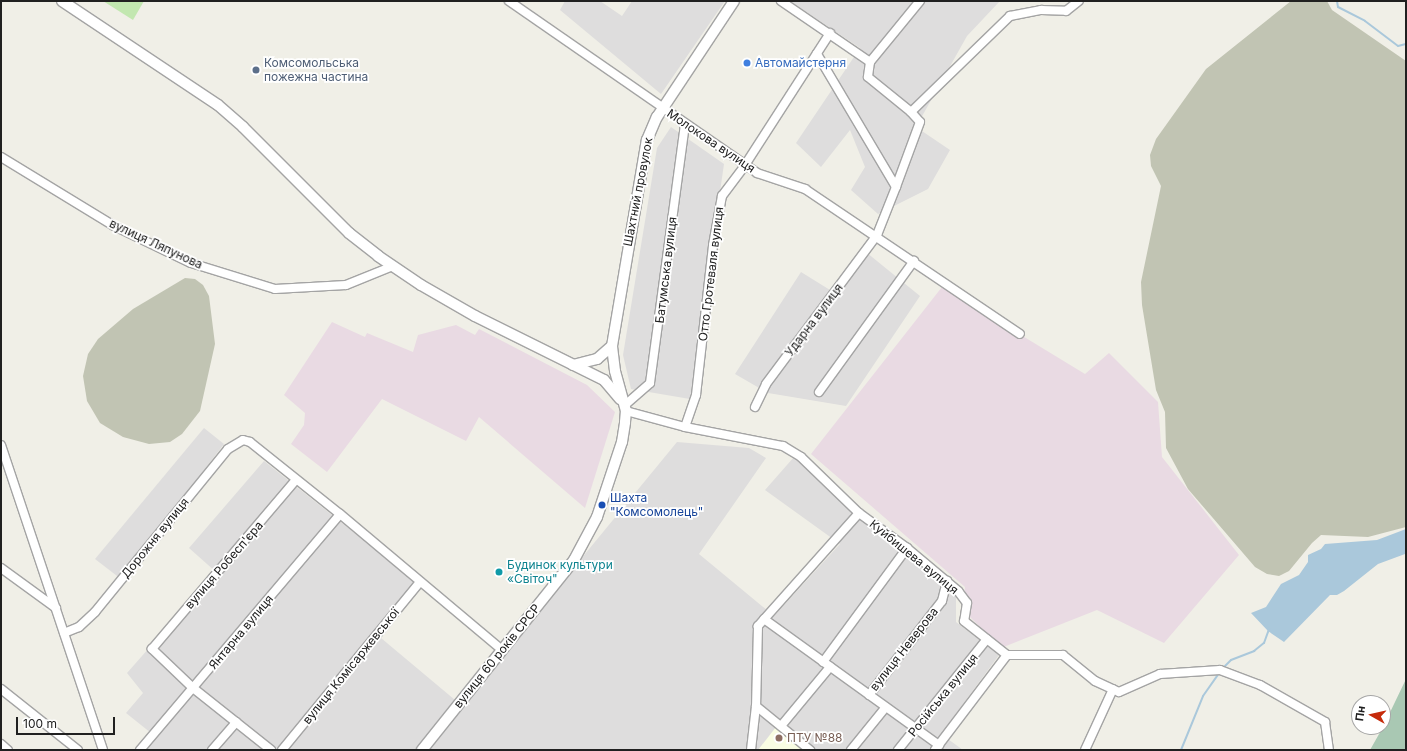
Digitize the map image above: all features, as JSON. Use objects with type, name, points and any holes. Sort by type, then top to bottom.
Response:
[{"type":"street","points":[[62,1],[201,92],[243,127],[349,233],[392,266],[476,316],[604,380],[626,408]]},
{"type":"street","name":"Молокова вулиця","points":[[509,1],[757,173],[805,189],[877,235],[1020,334]]},
{"type":"street","name":"Шахтний провулок","points":[[626,408],[615,371],[612,346],[643,154],[650,129],[734,1]]},
{"type":"street","points":[[920,1],[870,62],[868,77],[912,112],[1010,16],[1041,10],[1066,11],[1079,1]]},
{"type":"street","points":[[786,2],[870,62]]},
{"type":"street","name":"Отто Гротеваля вулиця","points":[[685,427],[696,395],[718,209],[727,187],[745,165],[830,33]]},
{"type":"street","points":[[816,54],[896,187]]},
{"type":"street","name":"Ударна вулиця","points":[[756,407],[766,384],[877,235],[920,122],[912,112]]},
{"type":"street","name":"Батумська вулиця","points":[[626,408],[650,383],[685,124]]},
{"type":"street","name":"вулиця Ляпунова","points":[[1,157],[114,226],[191,263],[275,289],[346,286],[392,266]]},
{"type":"street","points":[[819,392],[914,261]]},
{"type":"street","points":[[573,365],[597,359],[612,346]]},
{"type":"street","name":"Куйбишева вулиця","points":[[626,408],[685,427],[783,446],[800,457],[859,513],[947,581],[967,603],[964,621],[1007,655]]},
{"type":"street","name":"вулиця 60 років СРСР","points":[[422,750],[501,649],[574,560],[590,533],[622,442],[626,408]]},
{"type":"street","name":"Дорожня вулиця","points":[[64,633],[79,627],[95,612],[228,449],[243,440],[250,442],[296,480]]},
{"type":"street","points":[[1,444],[103,750]]},
{"type":"street","points":[[296,480],[340,514],[501,649]]},
{"type":"street","name":"вулиця Робесп'єра","points":[[193,688],[152,649],[296,480]]},
{"type":"street","name":"Куйбишева вулиця","points":[[751,750],[756,706],[758,626],[859,513]]},
{"type":"street","name":"Янтарна вулиця","points":[[140,750],[340,514]]},
{"type":"street","points":[[823,662],[906,548]]},
{"type":"street","points":[[1,568],[56,608]]},
{"type":"street","name":"вулиця Неверова","points":[[869,695],[942,602],[947,581]]},
{"type":"street","name":"вулиця Комісаржевської","points":[[282,750],[420,582]]},
{"type":"street","points":[[764,619],[916,728],[937,747],[1007,655],[1063,655],[1095,681],[1119,692],[1160,674],[1220,670],[1260,685],[1325,722],[1330,750]]},
{"type":"street","name":"Російська вулиця","points":[[898,750],[987,639]]},
{"type":"street","points":[[781,726],[830,667]]},
{"type":"street","points":[[193,688],[271,750]]},
{"type":"street","points":[[1,689],[78,750]]},
{"type":"street","points":[[1085,750],[1113,689]]},
{"type":"street","points":[[756,706],[810,750]]},
{"type":"street","points":[[851,750],[886,707]]},
{"type":"street","points":[[212,750],[236,722]]},
{"type":"street","points":[[1,744],[8,750]]},
{"type":"shaded area","points":[[565,1],[600,1],[622,16],[632,1],[725,1],[661,94],[560,10]]},
{"type":"shaded area","points":[[790,1],[1000,1],[967,36],[916,127],[950,150],[928,189],[878,214],[851,190],[865,167],[850,130],[821,167],[796,143],[860,48]]},
{"type":"shaded area","points":[[1291,1],[1327,1],[1332,10],[1406,61],[1406,527],[1368,537],[1321,535],[1312,543],[1289,571],[1279,576],[1267,574],[1255,567],[1188,489],[1166,448],[1165,412],[1156,390],[1142,305],[1141,282],[1161,186],[1151,166],[1150,155],[1156,139],[1206,69]]},
{"type":"shaded area","points":[[671,127],[724,164],[690,399],[631,389],[623,355],[657,148]]},
{"type":"shaded area","points":[[861,248],[920,296],[846,406],[768,393],[735,374],[801,272],[830,290]]},
{"type":"shaded area","points":[[185,278],[195,279],[203,285],[209,296],[215,344],[200,411],[182,434],[170,442],[149,444],[123,437],[100,423],[87,401],[83,376],[88,354],[98,339],[133,309]]},
{"type":"shaded area","points":[[942,287],[1085,374],[1109,353],[1158,402],[1162,457],[1239,555],[1164,643],[1097,610],[1001,648],[963,610],[965,587],[811,454]]},
{"type":"shaded area","points":[[332,322],[365,337],[367,333],[413,352],[418,335],[456,325],[475,335],[479,329],[587,385],[615,412],[585,508],[479,417],[466,441],[382,399],[327,472],[291,444],[304,425],[305,413],[284,395]]},
{"type":"shaded area","points":[[204,428],[224,444],[121,579],[95,559]]},
{"type":"shaded area","points":[[677,442],[749,448],[766,458],[699,554],[774,616],[840,544],[765,490],[794,457],[956,597],[956,622],[999,655],[941,734],[963,750],[286,750],[381,638],[461,705]]},
{"type":"shaded area","points":[[264,461],[415,581],[276,750],[145,750],[156,737],[126,713],[143,693],[127,673],[216,572],[189,548]]},
{"type":"shaded area","points":[[1406,679],[1406,750],[1370,750],[1378,735],[1391,735],[1391,710]]},
{"type":"shaded area","name":"ПТУ №88","points":[[776,727],[806,750],[758,750]]},
{"type":"green space","points":[[103,1],[144,1],[133,20]]},
{"type":"water","points":[[1406,529],[1405,554],[1378,564],[1344,591],[1337,595],[1330,595],[1284,642],[1268,631],[1251,613],[1266,607],[1281,584],[1299,575],[1308,562],[1308,555],[1321,549],[1325,544],[1377,540]]},
{"type":"waterway","points":[[1337,1],[1338,7],[1365,21],[1398,46],[1406,44]]},
{"type":"waterway","points":[[1223,668],[1231,660],[1254,651],[1264,643],[1269,629]]},
{"type":"waterway","points":[[1181,750],[1203,696],[1219,673]]},
{"type":"place","name":"Автомайстерня","points":[[747,63]]},
{"type":"place","name":"Комсомольська пожежна частина","points":[[256,70]]},
{"type":"place","name":"Шахта \"Комсомолець\"","points":[[602,505]]},
{"type":"place","name":"Будинок культури «Світоч\"","points":[[499,572]]},
{"type":"place","name":"ПТУ №88","points":[[779,738]]}]
